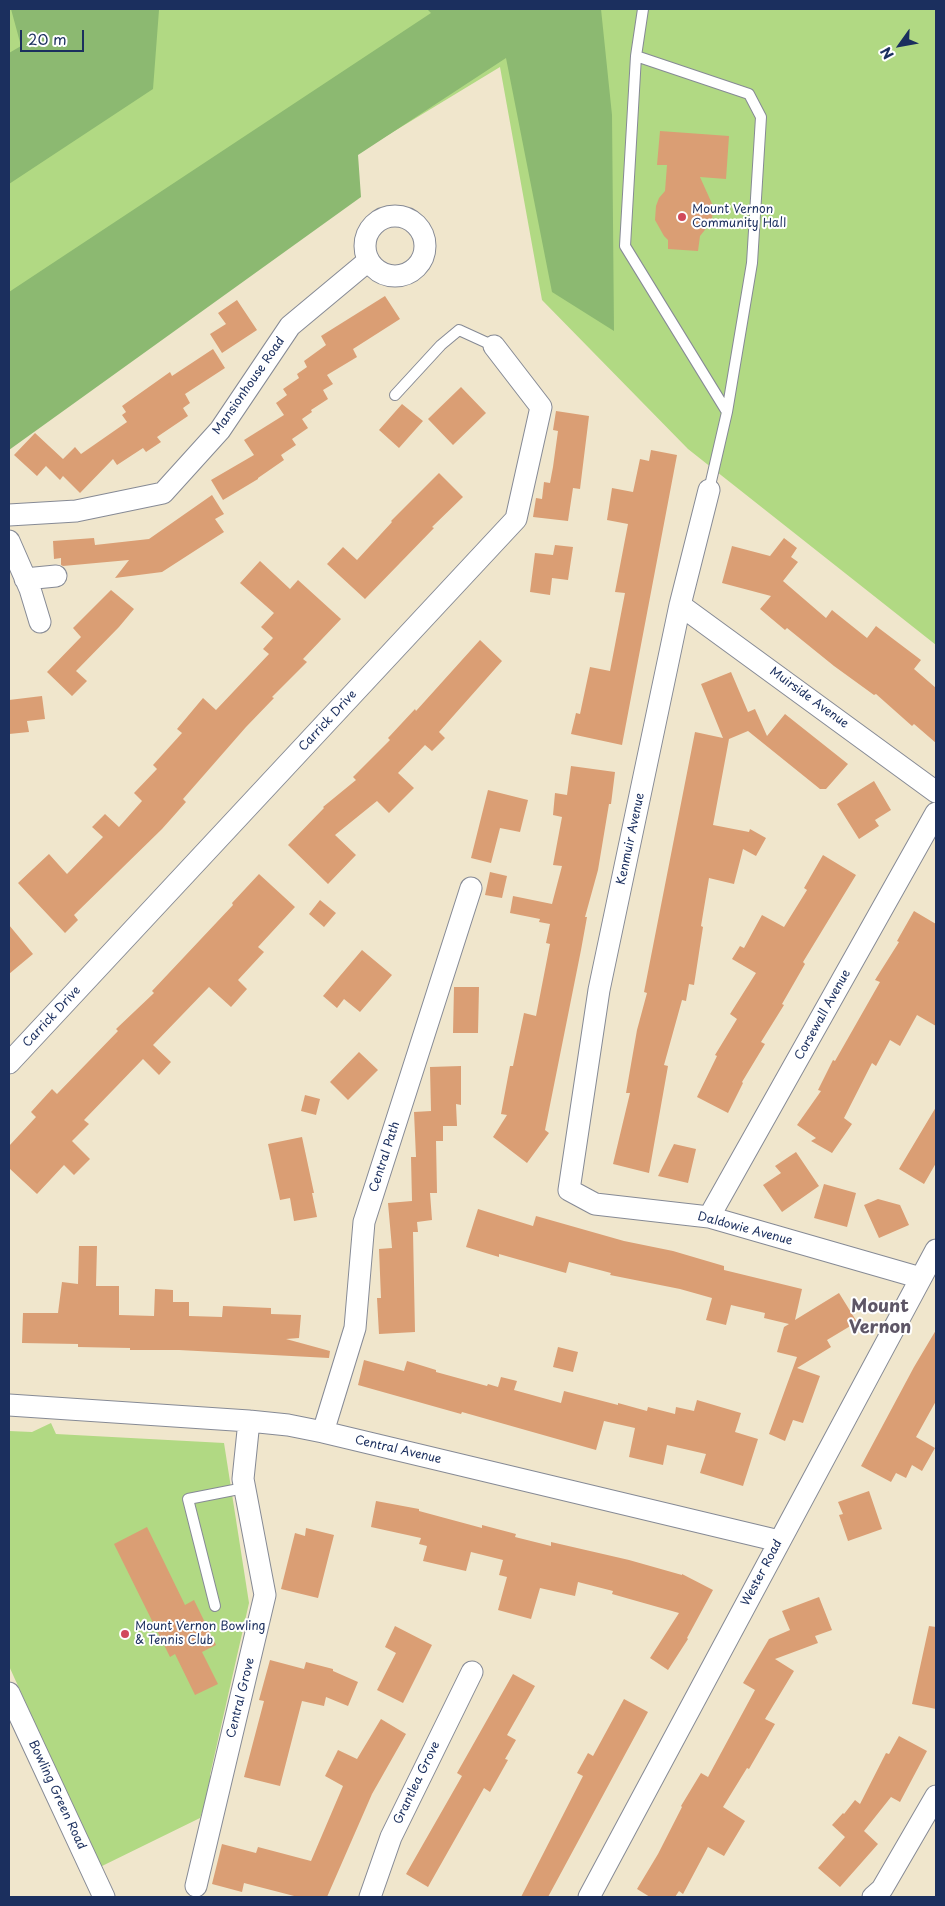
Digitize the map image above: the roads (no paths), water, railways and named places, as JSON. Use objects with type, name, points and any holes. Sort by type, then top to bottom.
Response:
[{"type":"street","name":"Mansionhouse Road","points":[[9,515],[76,511],[163,493],[220,430],[290,326],[368,261]]},
{"type":"street","name":"Carrick Drive","points":[[9,1063],[516,519],[541,407],[494,346]]},
{"type":"street","name":"Kenmuir Avenue","points":[[569,1190],[599,990],[680,605],[710,490]]},
{"type":"street","points":[[9,541],[40,622]]},
{"type":"street","points":[[25,579],[56,576]]},
{"type":"street","name":"Muirside Avenue","points":[[680,605],[936,792]]},
{"type":"street","name":"Corsewall Avenue","points":[[709,1217],[936,813]]},
{"type":"street","name":"Central Path","points":[[323,1432],[355,1328],[364,1222],[471,888]]},
{"type":"street","name":"Daldowie Avenue","points":[[569,1190],[595,1204],[709,1217],[921,1278]]},
{"type":"street","name":"Wester Road","points":[[589,1897],[936,1250]]},
{"type":"street","name":"Central Avenue","points":[[9,1405],[288,1425],[779,1541]]},
{"type":"street","name":"Central Grove","points":[[196,1886],[266,1595],[243,1479],[249,1421]]},
{"type":"street","name":"Grantlea Grove","points":[[370,1897],[391,1837],[472,1672]]},
{"type":"street","name":"Bowling Green Road","points":[[9,1693],[104,1897]]},
{"type":"street","points":[[873,1897],[882,1888],[936,1796]]},
{"type":"lane","points":[[643,9],[636,56],[625,246],[727,412]]},
{"type":"lane","points":[[636,56],[749,94],[761,117],[752,263],[727,412],[710,490]]},
{"type":"lane","points":[[395,395],[441,344],[459,330],[494,346]]},
{"type":"lane","points":[[215,1606],[188,1499],[244,1488]]},
{"type":"place","name":"Mount Vernon Community Hall","points":[[682,217]]},
{"type":"place","name":"Mount Vernon Bowling & Tennis Club","points":[[125,1634]]},
{"type":"district","name":"Mount Vernon","points":[[880,1317]]}]
